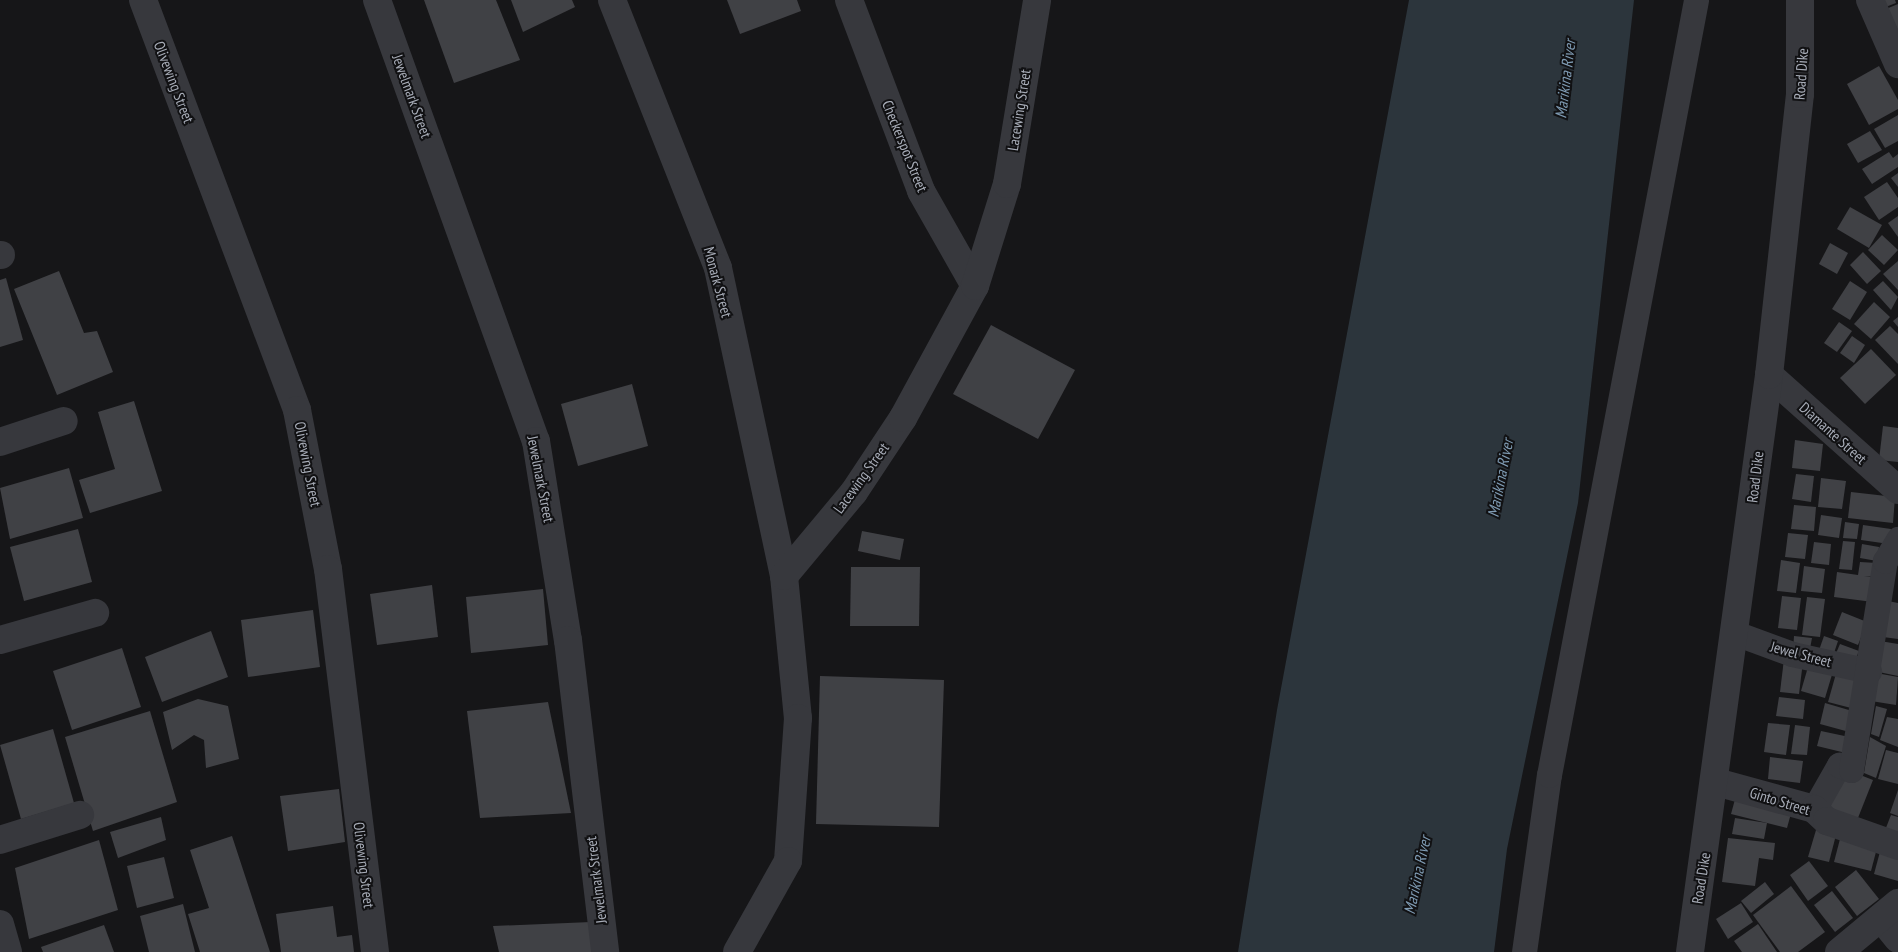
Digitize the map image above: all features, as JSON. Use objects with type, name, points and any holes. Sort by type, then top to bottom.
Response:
[{"type":"street","name":"Olivewing Street","points":[[143,0],[298,410],[328,568],[375,952]]},
{"type":"street","name":"Jewelmark Street","points":[[378,0],[536,441],[568,640],[605,952]]},
{"type":"street","name":"Monark Street","points":[[612,0],[718,268],[784,576]]},
{"type":"street","name":"Checkerspot Street","points":[[849,0],[922,191],[975,286]]},
{"type":"street","name":"Lacewing Street","points":[[784,576],[854,492],[903,418],[975,286],[1007,184],[1037,0]]},
{"type":"street","points":[[1524,952],[1550,775],[1696,0]]},
{"type":"street","name":"Road Dike","points":[[1690,952],[1716,782],[1769,375],[1800,94],[1800,0]]},
{"type":"street","points":[[1870,0],[1898,64]]},
{"type":"street","name":"Diamante Street","points":[[1769,375],[1898,490]]},
{"type":"street","points":[[0,442],[64,421]]},
{"type":"street","points":[[1814,809],[1839,765],[1851,770],[1869,671],[1885,562],[1898,539]]},
{"type":"street","points":[[737,952],[788,861],[798,718],[784,576]]},
{"type":"street","points":[[0,640],[95,613]]},
{"type":"street","name":"Jewel Street","points":[[1735,633],[1792,654],[1869,671]]},
{"type":"street","name":"Ginto Street","points":[[1716,782],[1814,809],[1827,821],[1898,846]]},
{"type":"street","points":[[0,840],[80,815]]},
{"type":"street","points":[[1840,952],[1889,910],[1898,939]]},
{"type":"street","points":[[0,924],[8,952]]},
{"type":"water","name":"Marikina River","points":[[1409,0],[1634,0],[1578,503],[1507,849],[1494,952],[1238,952],[1277,710]]},
{"type":"building","points":[[424,0],[496,0],[520,60],[454,83]]},
{"type":"building","points":[[511,0],[572,0],[575,7],[523,32]]},
{"type":"building","points":[[727,0],[797,0],[801,11],[740,34]]},
{"type":"building","points":[[1880,0],[1895,0],[1896,3],[1883,8]]},
{"type":"building","points":[[1898,4],[1898,34],[1886,9]]},
{"type":"building","points":[[1879,66],[1898,100],[1898,109],[1869,125],[1847,84]]},
{"type":"building","points":[[1898,115],[1898,141],[1885,148],[1874,129]]},
{"type":"building","points":[[1870,131],[1882,150],[1858,163],[1847,144]]},
{"type":"building","points":[[1889,152],[1893,158],[1898,154],[1898,167],[1872,184],[1862,169]]},
{"type":"building","points":[[1898,173],[1898,187],[1891,178]]},
{"type":"building","points":[[1887,182],[1898,198],[1898,207],[1879,220],[1864,197]]},
{"type":"building","points":[[1850,207],[1882,225],[1869,248],[1837,229]]},
{"type":"building","points":[[1898,216],[1898,237],[1888,223]]},
{"type":"building","points":[[1882,235],[1898,250],[1884,265],[1868,250]]},
{"type":"building","points":[[1830,243],[1848,253],[1837,274],[1819,264]]},
{"type":"building","points":[[1863,252],[1881,271],[1867,284],[1850,265]]},
{"type":"building","points":[[1898,261],[1898,290],[1883,274]]},
{"type":"building","points":[[59,271],[84,333],[97,331],[113,372],[57,395],[14,289]]},
{"type":"building","points":[[6,278],[23,340],[0,347],[0,280]]},
{"type":"building","points":[[1850,281],[1867,292],[1850,320],[1832,309]]},
{"type":"building","points":[[1883,281],[1898,297],[1891,310],[1873,290]]},
{"type":"building","points":[[1874,302],[1890,317],[1871,339],[1854,324]]},
{"type":"building","points":[[1898,317],[1898,327],[1893,321]]},
{"type":"building","points":[[1839,322],[1852,331],[1837,352],[1824,343]]},
{"type":"building","points":[[991,325],[1075,370],[1038,439],[953,394]]},
{"type":"building","points":[[1890,326],[1898,334],[1898,364],[1875,340]]},
{"type":"building","points":[[1852,336],[1865,345],[1854,363],[1840,353]]},
{"type":"building","points":[[1871,349],[1896,375],[1865,404],[1840,378]]},
{"type":"building","points":[[632,384],[648,446],[578,466],[561,404]]},
{"type":"building","points":[[134,401],[162,491],[90,513],[79,480],[115,469],[98,412]]},
{"type":"building","points":[[1883,426],[1898,428],[1898,462],[1879,460]]},
{"type":"building","points":[[1795,440],[1823,444],[1820,471],[1792,468]]},
{"type":"building","points":[[69,468],[83,518],[10,539],[0,488]]},
{"type":"building","points":[[1796,474],[1814,476],[1811,502],[1792,499]]},
{"type":"building","points":[[1821,478],[1846,481],[1842,509],[1818,507]]},
{"type":"building","points":[[1851,492],[1895,497],[1893,523],[1848,518]]},
{"type":"building","points":[[1794,505],[1816,507],[1814,531],[1791,529]]},
{"type":"building","points":[[1821,515],[1842,518],[1839,538],[1818,535]]},
{"type":"building","points":[[1845,522],[1859,524],[1857,539],[1843,538]]},
{"type":"building","points":[[1863,525],[1891,529],[1889,544],[1861,540]]},
{"type":"building","points":[[78,529],[92,582],[24,601],[10,547]]},
{"type":"building","points":[[862,531],[904,539],[900,560],[858,551]]},
{"type":"building","points":[[1788,533],[1808,535],[1805,559],[1785,557]]},
{"type":"building","points":[[1843,541],[1855,542],[1852,570],[1839,569]]},
{"type":"building","points":[[1814,542],[1831,544],[1829,565],[1811,563]]},
{"type":"building","points":[[1862,544],[1879,547],[1877,561],[1860,558]]},
{"type":"building","points":[[1781,560],[1800,563],[1796,593],[1777,591]]},
{"type":"building","points":[[1860,562],[1877,563],[1875,576],[1864,576],[1876,577],[1873,602],[1834,597],[1837,572],[1858,575]]},
{"type":"building","points":[[1804,566],[1825,569],[1822,593],[1801,591]]},
{"type":"building","points":[[851,567],[920,567],[919,626],[850,626]]},
{"type":"building","points":[[432,585],[438,637],[377,645],[370,594]]},
{"type":"building","points":[[543,589],[548,645],[471,653],[466,597]]},
{"type":"building","points":[[1782,596],[1801,598],[1797,630],[1778,628]]},
{"type":"building","points":[[1807,597],[1825,599],[1820,637],[1802,635]]},
{"type":"building","points":[[1888,601],[1898,603],[1898,639],[1883,637]]},
{"type":"building","points":[[313,610],[320,667],[248,677],[241,620]]},
{"type":"building","points":[[1842,612],[1867,622],[1858,645],[1833,635]]},
{"type":"building","points":[[211,631],[228,677],[162,702],[145,657]]},
{"type":"building","points":[[1794,636],[1812,638],[1809,654],[1793,652]]},
{"type":"building","points":[[1824,636],[1838,641],[1832,659],[1818,653]]},
{"type":"building","points":[[1880,641],[1898,644],[1898,676],[1874,671]]},
{"type":"building","points":[[1840,644],[1859,651],[1853,665],[1834,658]]},
{"type":"building","points":[[122,648],[141,707],[72,730],[53,671]]},
{"type":"building","points":[[1784,659],[1803,661],[1799,694],[1780,692]]},
{"type":"building","points":[[1808,667],[1834,668],[1825,698],[1801,691]]},
{"type":"building","points":[[1837,670],[1860,676],[1851,708],[1828,702]]},
{"type":"building","points":[[1876,673],[1898,677],[1896,705],[1871,701]]},
{"type":"building","points":[[820,676],[944,680],[939,827],[816,824]]},
{"type":"building","points":[[1779,697],[1805,700],[1803,719],[1776,716]]},
{"type":"building","points":[[198,699],[228,706],[239,759],[206,768],[204,740],[194,735],[172,750],[163,712]]},
{"type":"building","points":[[548,702],[571,813],[480,818],[467,711]]},
{"type":"building","points":[[1825,703],[1859,713],[1853,733],[1820,724]]},
{"type":"building","points":[[1876,706],[1887,709],[1879,737],[1871,734]]},
{"type":"building","points":[[150,711],[177,802],[93,831],[65,737]]},
{"type":"building","points":[[1887,717],[1898,719],[1898,747],[1880,740]]},
{"type":"building","points":[[1768,723],[1790,725],[1786,755],[1764,752]]},
{"type":"building","points":[[1795,725],[1810,727],[1807,755],[1791,754]]},
{"type":"building","points":[[53,729],[74,803],[21,819],[0,745]]},
{"type":"building","points":[[1821,731],[1854,738],[1850,754],[1817,746]]},
{"type":"building","points":[[1870,737],[1886,746],[1876,778],[1864,773]]},
{"type":"building","points":[[1886,750],[1898,753],[1898,784],[1878,779]]},
{"type":"building","points":[[1770,757],[1803,761],[1800,783],[1768,779]]},
{"type":"building","points":[[1845,769],[1873,780],[1854,828],[1826,817]]},
{"type":"building","points":[[339,789],[345,842],[288,851],[280,796]]},
{"type":"building","points":[[1898,790],[1898,816],[1890,813]]},
{"type":"building","points":[[1737,792],[1793,806],[1787,828],[1731,814]]},
{"type":"building","points":[[1891,815],[1898,817],[1898,844],[1882,838]]},
{"type":"building","points":[[161,817],[166,840],[118,858],[110,832]]},
{"type":"building","points":[[1735,818],[1767,823],[1764,839],[1732,834]]},
{"type":"building","points":[[1816,830],[1836,835],[1829,862],[1808,857]]},
{"type":"building","points":[[232,836],[270,952],[200,952],[188,914],[209,908],[190,850]]},
{"type":"building","points":[[1728,838],[1775,843],[1773,860],[1759,858],[1755,886],[1722,882]]},
{"type":"building","points":[[1840,839],[1877,848],[1871,871],[1834,862]]},
{"type":"building","points":[[99,840],[118,910],[29,939],[15,868]]},
{"type":"building","points":[[1881,848],[1898,852],[1898,881],[1874,874]]},
{"type":"building","points":[[164,857],[174,898],[137,908],[127,866]]},
{"type":"building","points":[[1809,861],[1828,886],[1808,901],[1790,875]]},
{"type":"building","points":[[1856,870],[1879,899],[1857,916],[1835,887]]},
{"type":"building","points":[[1765,882],[1774,894],[1751,913],[1741,901]]},
{"type":"building","points":[[1791,886],[1825,932],[1798,952],[1780,952],[1753,915]]},
{"type":"building","points":[[1832,891],[1853,918],[1835,932],[1814,905]]},
{"type":"building","points":[[1741,903],[1753,922],[1728,939],[1716,919]]},
{"type":"building","points":[[183,904],[195,952],[149,952],[140,916]]},
{"type":"building","points":[[333,906],[337,937],[352,935],[354,952],[281,952],[276,914]]},
{"type":"building","points":[[591,922],[595,952],[499,952],[493,926]]},
{"type":"building","points":[[1758,924],[1777,952],[1742,952],[1734,941]]},
{"type":"building","points":[[104,925],[114,952],[43,952],[41,947]]}]
